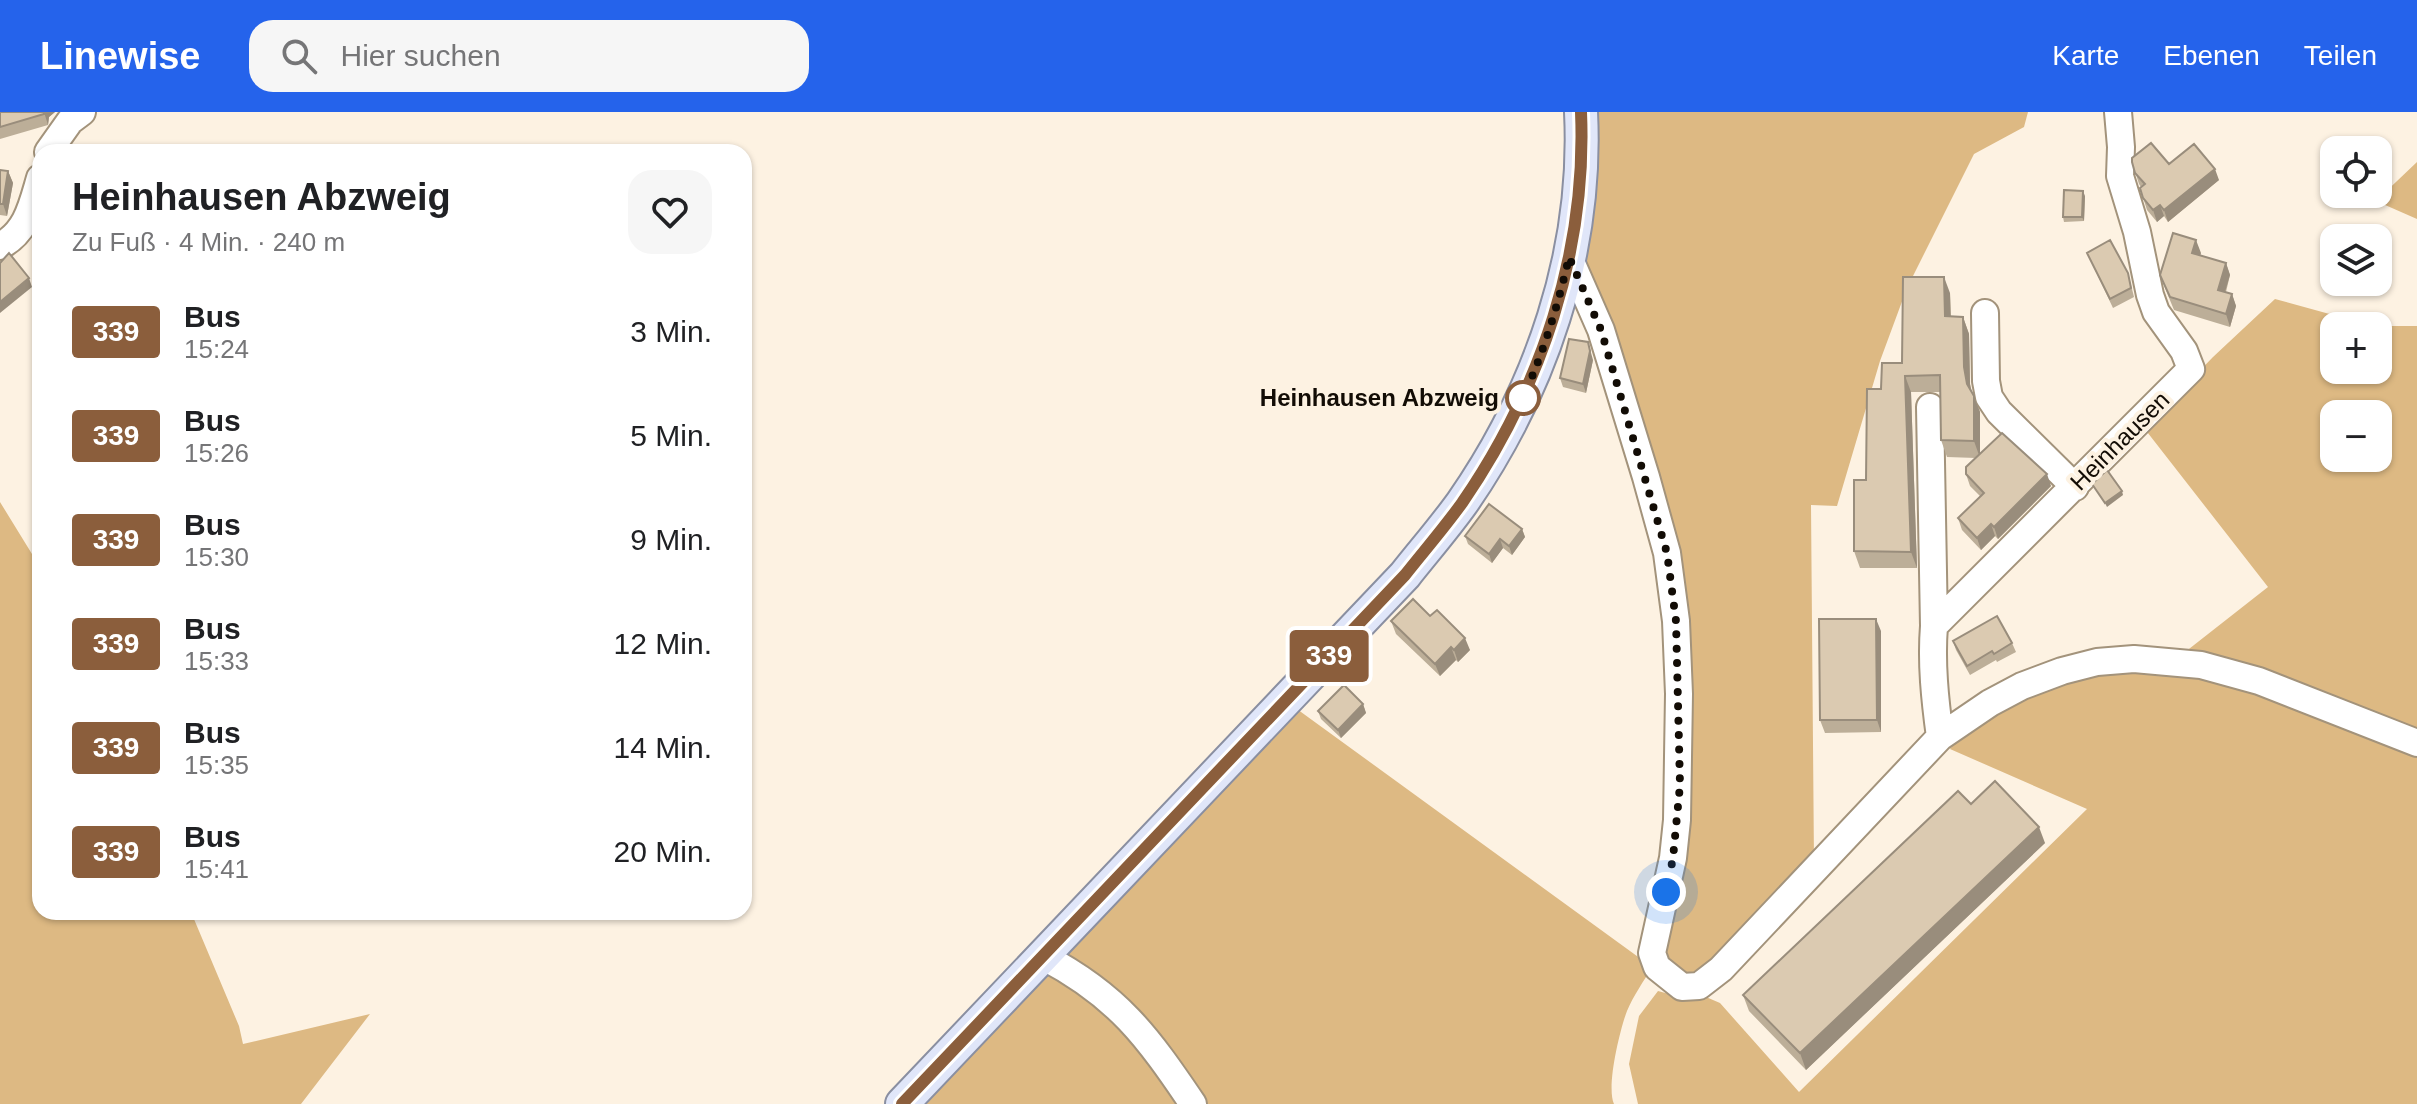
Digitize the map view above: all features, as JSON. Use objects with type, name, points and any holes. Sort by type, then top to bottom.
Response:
[{"type":"main road","points":[[902,1104],[1405,575],[1462,503],[1522,400],[1537,368],[1560,298],[1580,175],[1581,112]]},
{"type":"street","points":[[54,144],[70,121],[82,112]]},
{"type":"street","name":"Heinhausen","points":[[1934,626],[2191,369],[2184,351],[2156,312],[2150,295],[2137,232],[2120,176],[2118,112]]},
{"type":"street","points":[[0,246],[20,230],[32,205]]},
{"type":"street","points":[[1569,257],[1601,330],[1646,477],[1669,567],[1676,621],[1680,785],[1673,858],[1652,953],[1657,967],[1682,987],[1699,986],[1721,969],[1940,737],[1990,703],[2022,686],[2097,662],[2150,660],[2201,665],[2259,681],[2417,743]]},
{"type":"street","points":[[1985,313],[1989,397],[1999,412],[2075,487]]},
{"type":"street","points":[[1930,407],[1934,691],[1940,737]]},
{"type":"street","points":[[1044,957],[1076,974],[1114,1002],[1145,1037],[1193,1104]]},
{"type":"shaded area","points":[[1584,112],[2028,112],[2024,127],[1974,154],[1907,288],[1880,361],[1837,506],[1811,505],[1814,863],[1698,984],[1660,964],[1679,620],[1574,253]]},
{"type":"shaded area","points":[[2417,162],[2417,219],[2392,208],[2392,186]]},
{"type":"shaded area","points":[[2275,299],[2322,312],[2320,384],[2392,384],[2392,326],[2417,326],[2417,736],[2180,656],[2268,587],[2144,428]]},
{"type":"shaded area","points":[[0,502],[32,554],[32,920],[194,920],[239,1026],[243,1044],[370,1014],[301,1104],[0,1104]]},
{"type":"shaded area","points":[[2133,664],[2202,669],[2417,749],[2417,1104],[1638,1104],[1629,1064],[1639,1016],[1658,991],[1680,997],[1699,994],[1720,1003],[1799,1092],[2087,809],[1950,749],[1967,730],[2009,703],[2058,684]]},
{"type":"shaded area","points":[[1290,704],[1652,967],[1629,1005],[1621,1031],[1613,1072],[1614,1104],[908,1104]]},
{"type":"building","points":[[0,112],[44,112],[44,114],[0,127]]},
{"type":"building","points":[[2151,143],[2169,164],[2194,144],[2215,169],[2164,210],[2160,205],[2153,210],[2143,198],[2140,188],[2145,184],[2135,173],[2132,162],[2132,158]]},
{"type":"building","points":[[0,170],[8,171],[3,204],[0,204]]},
{"type":"building","points":[[2064,190],[2083,191],[2082,217],[2063,217]]},
{"type":"building","points":[[2173,233],[2196,240],[2192,253],[2226,263],[2218,290],[2232,294],[2226,314],[2170,297],[2160,275]]},
{"type":"building","points":[[2110,240],[2128,273],[2131,288],[2110,299],[2087,253]]},
{"type":"building","points":[[9,253],[29,278],[0,302],[0,263]]},
{"type":"building","points":[[1903,277],[1944,277],[1945,316],[1963,317],[1964,367],[1967,384],[1974,396],[1974,441],[1941,440],[1940,375],[1905,376],[1911,552],[1854,551],[1854,480],[1866,480],[1867,389],[1881,389],[1882,363],[1902,363]]},
{"type":"building","points":[[1569,339],[1588,342],[1590,351],[1583,384],[1560,378]]},
{"type":"building","points":[[2002,433],[2047,474],[1994,527],[1991,524],[1977,538],[1958,518],[1984,493],[1966,474],[1966,467]]},
{"type":"building","points":[[2107,470],[2122,491],[2105,503],[2092,484]]},
{"type":"building","points":[[1489,504],[1522,529],[1509,546],[1500,539],[1489,554],[1465,536]]},
{"type":"building","points":[[1413,599],[1430,616],[1437,610],[1465,638],[1435,664],[1391,621]]},
{"type":"building","points":[[1997,616],[2012,643],[1967,666],[1953,641]]},
{"type":"building","points":[[1819,619],[1876,619],[1877,720],[1820,720]]},
{"type":"building","points":[[1344,685],[1363,704],[1338,730],[1318,711]]},
{"type":"building","points":[[1995,781],[2039,827],[1800,1053],[1743,995],[1958,791],[1971,804]]},
{"type":"bus line","name":"339","points":[[902,1104],[1405,575],[1462,503],[1522,400],[1537,368],[1560,298],[1575,223],[1580,175],[1581,112]]},
{"type":"place","name":"Heinhausen Abzweig","points":[[1523,398]]},
{"type":"route","points":[[1523,398],[1552,323],[1569,257],[1601,330],[1667,553],[1676,621],[1680,785],[1673,858],[1666,892]]}]
